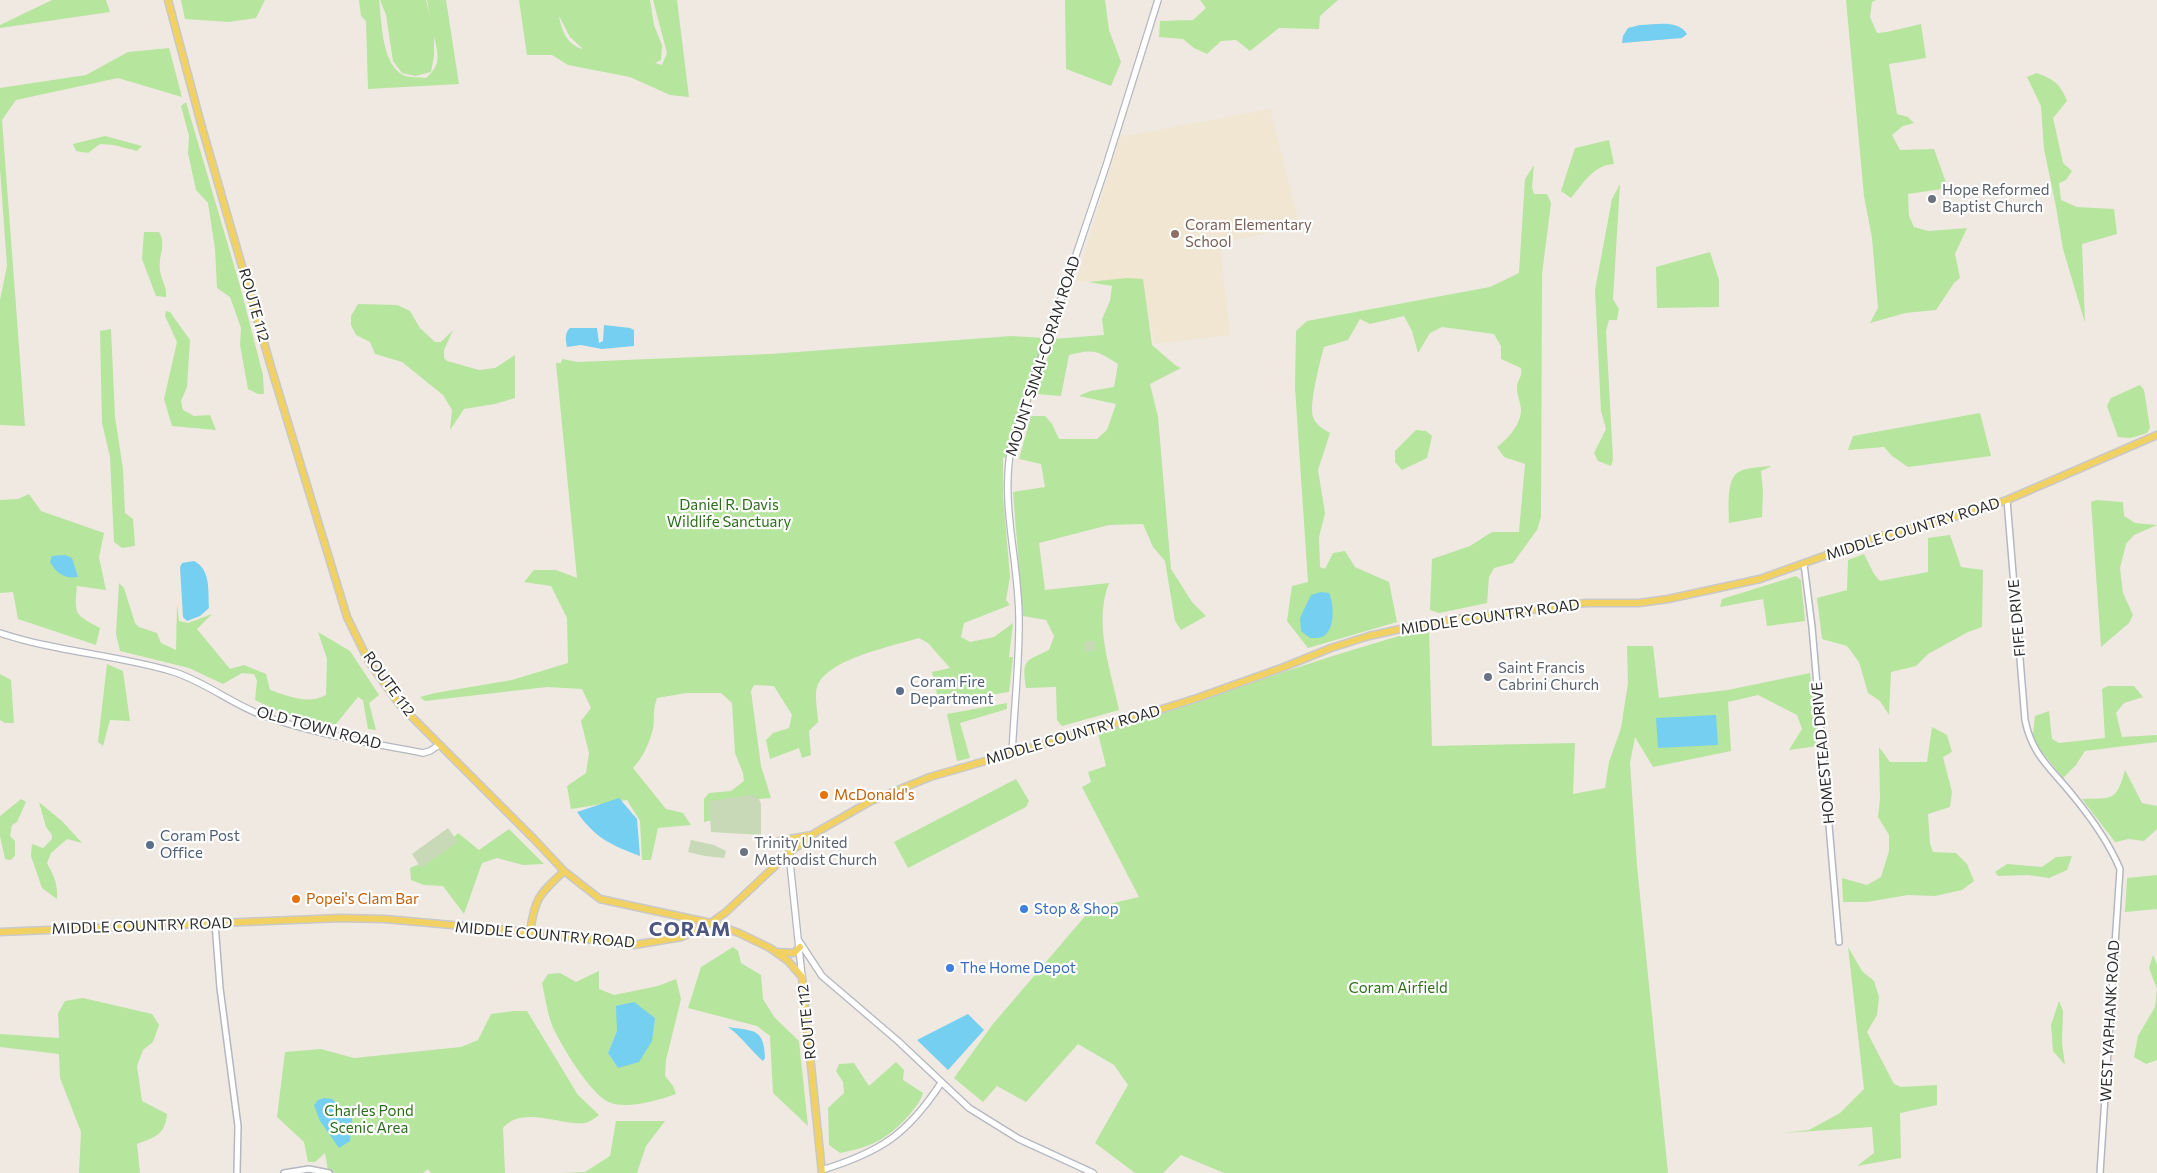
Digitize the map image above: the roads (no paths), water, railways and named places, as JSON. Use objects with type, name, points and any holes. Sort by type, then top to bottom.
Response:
[{"type":"main road","name":"ROUTE 112","points":[[168,0],[202,128],[271,367],[348,617],[369,662],[395,698],[439,745],[564,871],[600,899],[711,923],[739,933],[776,952],[788,961],[802,977],[822,1171]]},
{"type":"main road","name":"MOUNT SINAI-CORAM ROAD","points":[[1012,754],[1019,624],[1008,515],[1008,468],[1011,448],[1106,166],[1158,0]]},
{"type":"main road","name":"MIDDLE COUNTRY ROAD","points":[[0,932],[356,918],[530,932],[634,945],[682,937],[711,923],[726,912],[813,834],[863,805],[903,786],[1197,698],[1284,667],[1330,648],[1369,636],[1423,624],[1464,618],[1586,603],[1639,603],[1674,598],[1760,579],[1877,537],[2007,500],[2157,436]]},
{"type":"main road","name":"OLD TOWN ROAD","points":[[0,634],[178,673],[207,685],[266,717],[347,738],[422,753],[430,751],[439,745]]},
{"type":"main road","points":[[779,841],[813,834]]},
{"type":"main road","points":[[789,854],[802,977]]},
{"type":"main road","points":[[530,932],[533,912],[538,898],[564,871]]},
{"type":"main road","points":[[776,952],[794,953],[800,944]]},
{"type":"main road","points":[[800,944],[822,976],[877,1023],[969,1108],[1019,1139],[1093,1173]]},
{"type":"main road","points":[[822,1171],[854,1160],[883,1146],[908,1126],[941,1083]]},
{"type":"street","name":"FIFE DRIVE","points":[[2007,500],[2023,706],[2028,736],[2045,764],[2088,814],[2112,852],[2120,869]]},
{"type":"street","name":"HOMESTEAD DRIVE","points":[[1804,564],[1812,627],[1839,942]]},
{"type":"street","name":"WEST YAPHANK ROAD","points":[[2100,1173],[2120,869]]},
{"type":"street","points":[[216,923],[220,988],[238,1126],[237,1173]]},
{"type":"street","points":[[284,1173],[309,1169],[329,1173]]},
{"type":"water","points":[[1640,25],[1678,26],[1687,34],[1682,38],[1622,43],[1623,36],[1628,28]]},
{"type":"water","points":[[604,325],[634,330],[634,346],[602,349],[581,345],[567,347],[566,335],[570,328],[597,328],[599,343],[603,341]]},
{"type":"water","points":[[65,555],[72,558],[78,577],[62,575],[50,562],[52,556]]},
{"type":"water","points":[[194,561],[203,569],[206,575],[209,608],[200,616],[187,621],[183,617],[180,567],[182,563]]},
{"type":"water","points":[[1321,592],[1329,593],[1331,598],[1333,610],[1332,623],[1327,634],[1318,638],[1310,638],[1301,631],[1300,618],[1311,595]]},
{"type":"water","points":[[1716,715],[1718,745],[1658,748],[1656,718]]},
{"type":"water","points":[[619,798],[637,819],[640,856],[604,840],[590,828],[577,812]]},
{"type":"water","points":[[634,1002],[655,1018],[652,1041],[639,1062],[618,1068],[608,1053],[617,1031],[616,1006]]},
{"type":"water","points":[[968,1014],[984,1030],[948,1070],[917,1040]]},
{"type":"water","points":[[728,1027],[751,1031],[760,1036],[764,1048],[765,1058],[763,1061],[737,1035]]},
{"type":"water","points":[[324,1098],[332,1099],[352,1118],[350,1141],[339,1148],[320,1121],[314,1105],[318,1100]]},
{"type":"place","name":"Hope Reformed Baptist Church","points":[[1932,199]]},
{"type":"place","name":"Coram Elementary School","points":[[1175,234]]},
{"type":"place","name":"Saint Francis Cabrini Church","points":[[1488,677]]},
{"type":"place","name":"Coram Fire Department","points":[[900,691]]},
{"type":"place","name":"McDonald's","points":[[824,795]]},
{"type":"place","name":"Coram Post Office","points":[[150,845]]},
{"type":"place","name":"Trinity United Methodist Church","points":[[744,852]]},
{"type":"place","name":"Popei's Clam Bar","points":[[296,899]]},
{"type":"place","name":"Stop & Shop","points":[[1024,909]]},
{"type":"place","name":"The Home Depot","points":[[950,968]]},
{"type":"district","name":"CORAM","points":[[690,929]]},
{"type":"park label","name":"Daniel R. Davis Wildlife Sanctuary","points":[[729,514]]},
{"type":"park label","name":"Coram Airfield","points":[[1398,988]]},
{"type":"park label","name":"Charles Pond Scenic Area","points":[[369,1120]]}]
